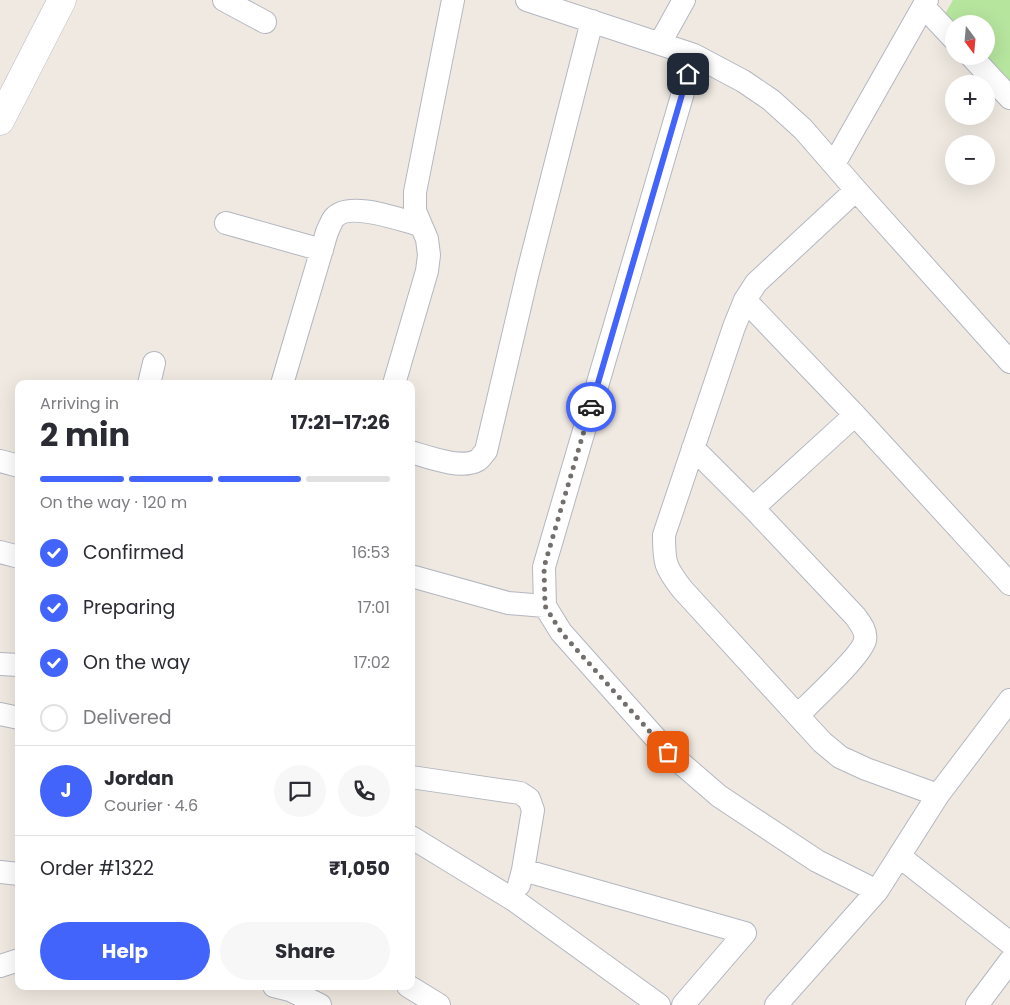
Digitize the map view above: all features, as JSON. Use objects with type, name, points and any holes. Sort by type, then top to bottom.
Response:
[{"type":"street","points":[[0,121],[62,0]]},
{"type":"street","points":[[224,0],[265,22]]},
{"type":"street","points":[[395,380],[427,271],[428,239],[415,210],[414,192],[453,0]]},
{"type":"street","points":[[527,0],[694,54],[771,100],[803,129],[1010,362]]},
{"type":"street","points":[[660,43],[684,0]]},
{"type":"street","points":[[834,164],[925,3],[945,28]]},
{"type":"street","points":[[415,453],[464,464],[477,460],[486,451],[528,272],[592,21]]},
{"type":"street","points":[[694,54],[544,567],[545,606],[561,632],[668,752],[719,796],[818,861],[877,890]]},
{"type":"street","points":[[981,65],[1007,87]]},
{"type":"street","points":[[856,190],[756,283],[746,300],[734,328],[664,536],[664,557],[669,572],[682,589],[822,742],[840,758],[938,795]]},
{"type":"street","points":[[283,380],[327,232],[334,217],[346,211],[358,209],[420,224]]},
{"type":"street","points":[[226,223],[322,250]]},
{"type":"street","points":[[746,300],[855,415],[1010,584]]},
{"type":"street","points":[[753,508],[855,415]]},
{"type":"street","points":[[693,448],[753,508],[855,616],[864,628],[866,640],[859,653],[798,715]]},
{"type":"street","points":[[0,461],[15,465]]},
{"type":"street","points":[[0,552],[15,556]]},
{"type":"street","points":[[415,577],[508,603],[545,606]]},
{"type":"street","points":[[0,664],[15,665]]},
{"type":"street","points":[[776,1005],[877,890],[938,795],[1010,700]]},
{"type":"street","points":[[0,714],[15,717]]},
{"type":"street","points":[[415,778],[520,793],[529,799],[534,810],[523,870],[514,900]]},
{"type":"street","points":[[415,839],[514,900],[659,1005]]},
{"type":"street","points":[[899,856],[1010,943]]},
{"type":"street","points":[[523,870],[745,933],[683,1005]]},
{"type":"street","points":[[0,872],[15,874]]},
{"type":"street","points":[[977,1005],[1010,960]]},
{"type":"street","points":[[0,966],[15,961]]},
{"type":"street","points":[[290,990],[320,1005]]},
{"type":"street","points":[[415,990],[439,1005]]},
{"type":"green space","points":[[953,0],[1010,0],[1010,94],[992,65],[995,65],[995,15],[945,15],[945,22],[941,21]]},
{"type":"way so far","points":[[591,407],[544,567],[545,606],[561,632],[668,752]]},
{"type":"route","points":[[591,407],[688,74]]}]
